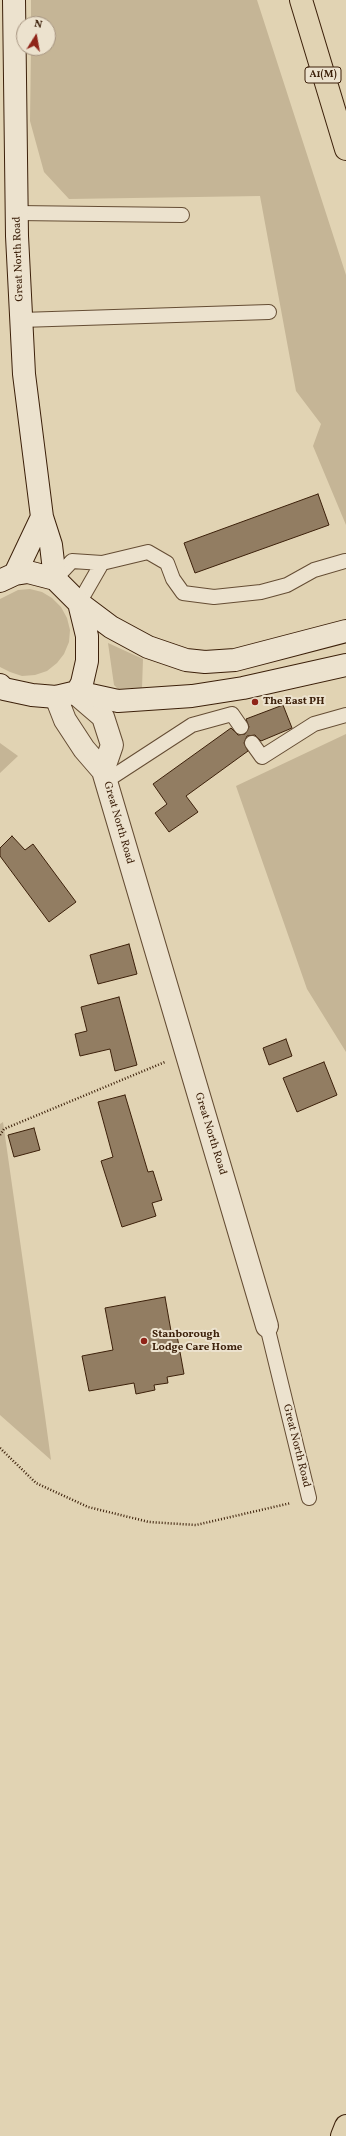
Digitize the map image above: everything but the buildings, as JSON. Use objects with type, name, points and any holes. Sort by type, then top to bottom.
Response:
[{"type":"highway","name":"A1(M)","points":[[302,0],[346,149]]},
{"type":"highway","points":[[342,2136],[346,2126]]},
{"type":"main road","name":"Great North Road","points":[[14,0],[17,213],[24,374],[42,517],[51,545],[55,579]]},
{"type":"main road","points":[[8,577],[42,517]]},
{"type":"main road","points":[[8,577],[28,572],[55,579],[79,603],[111,627],[148,647],[186,660],[205,662],[235,660],[346,631]]},
{"type":"main road","points":[[69,694],[82,682],[87,661],[87,636],[79,603]]},
{"type":"main road","points":[[1,688],[32,695],[69,694],[118,701],[192,696],[243,688],[346,665]]},
{"type":"main road","name":"Great North Road","points":[[104,776],[112,745],[103,717],[69,694],[65,720],[104,776],[267,1326]]},
{"type":"lane","points":[[17,213],[182,215]]},
{"type":"lane","points":[[21,320],[269,312]]},
{"type":"lane","points":[[55,579],[72,561],[102,563],[148,552],[167,563],[173,579],[183,593],[214,597],[261,592],[287,585],[314,570],[345,561]]},
{"type":"lane","points":[[79,603],[102,563]]},
{"type":"lane","points":[[104,776],[192,725],[232,714],[241,726]]},
{"type":"lane","points":[[252,743],[262,757],[314,724],[346,715]]},
{"type":"lane","name":"Great North Road","points":[[267,1326],[309,1498]]},
{"type":"path","points":[[0,1136],[4,1129],[186,1053]]},
{"type":"path","points":[[0,1448],[36,1483],[88,1507],[149,1522],[196,1525],[309,1498]]},
{"type":"shaded area","points":[[31,0],[257,0],[346,275],[346,525],[313,446],[321,424],[296,391],[260,196],[69,199],[44,172],[30,121],[31,56],[56,56],[56,16],[31,16]]},
{"type":"shaded area","points":[[30,589],[42,592],[52,598],[61,607],[67,618],[70,630],[69,642],[64,654],[57,663],[47,671],[35,675],[22,676],[0,667],[0,599],[18,590]]},
{"type":"shaded area","points":[[108,643],[143,659],[142,688],[118,689],[114,685]]},
{"type":"shaded area","points":[[346,734],[346,1052],[307,989],[236,786]]},
{"type":"shaded area","points":[[0,743],[18,756],[0,773]]},
{"type":"shaded area","points":[[3,1122],[51,1460],[0,1415],[0,1124]]},
{"type":"place","name":"The East PH","points":[[255,702]]},
{"type":"place","name":"Stanborough Lodge Care Home","points":[[144,1341]]}]
